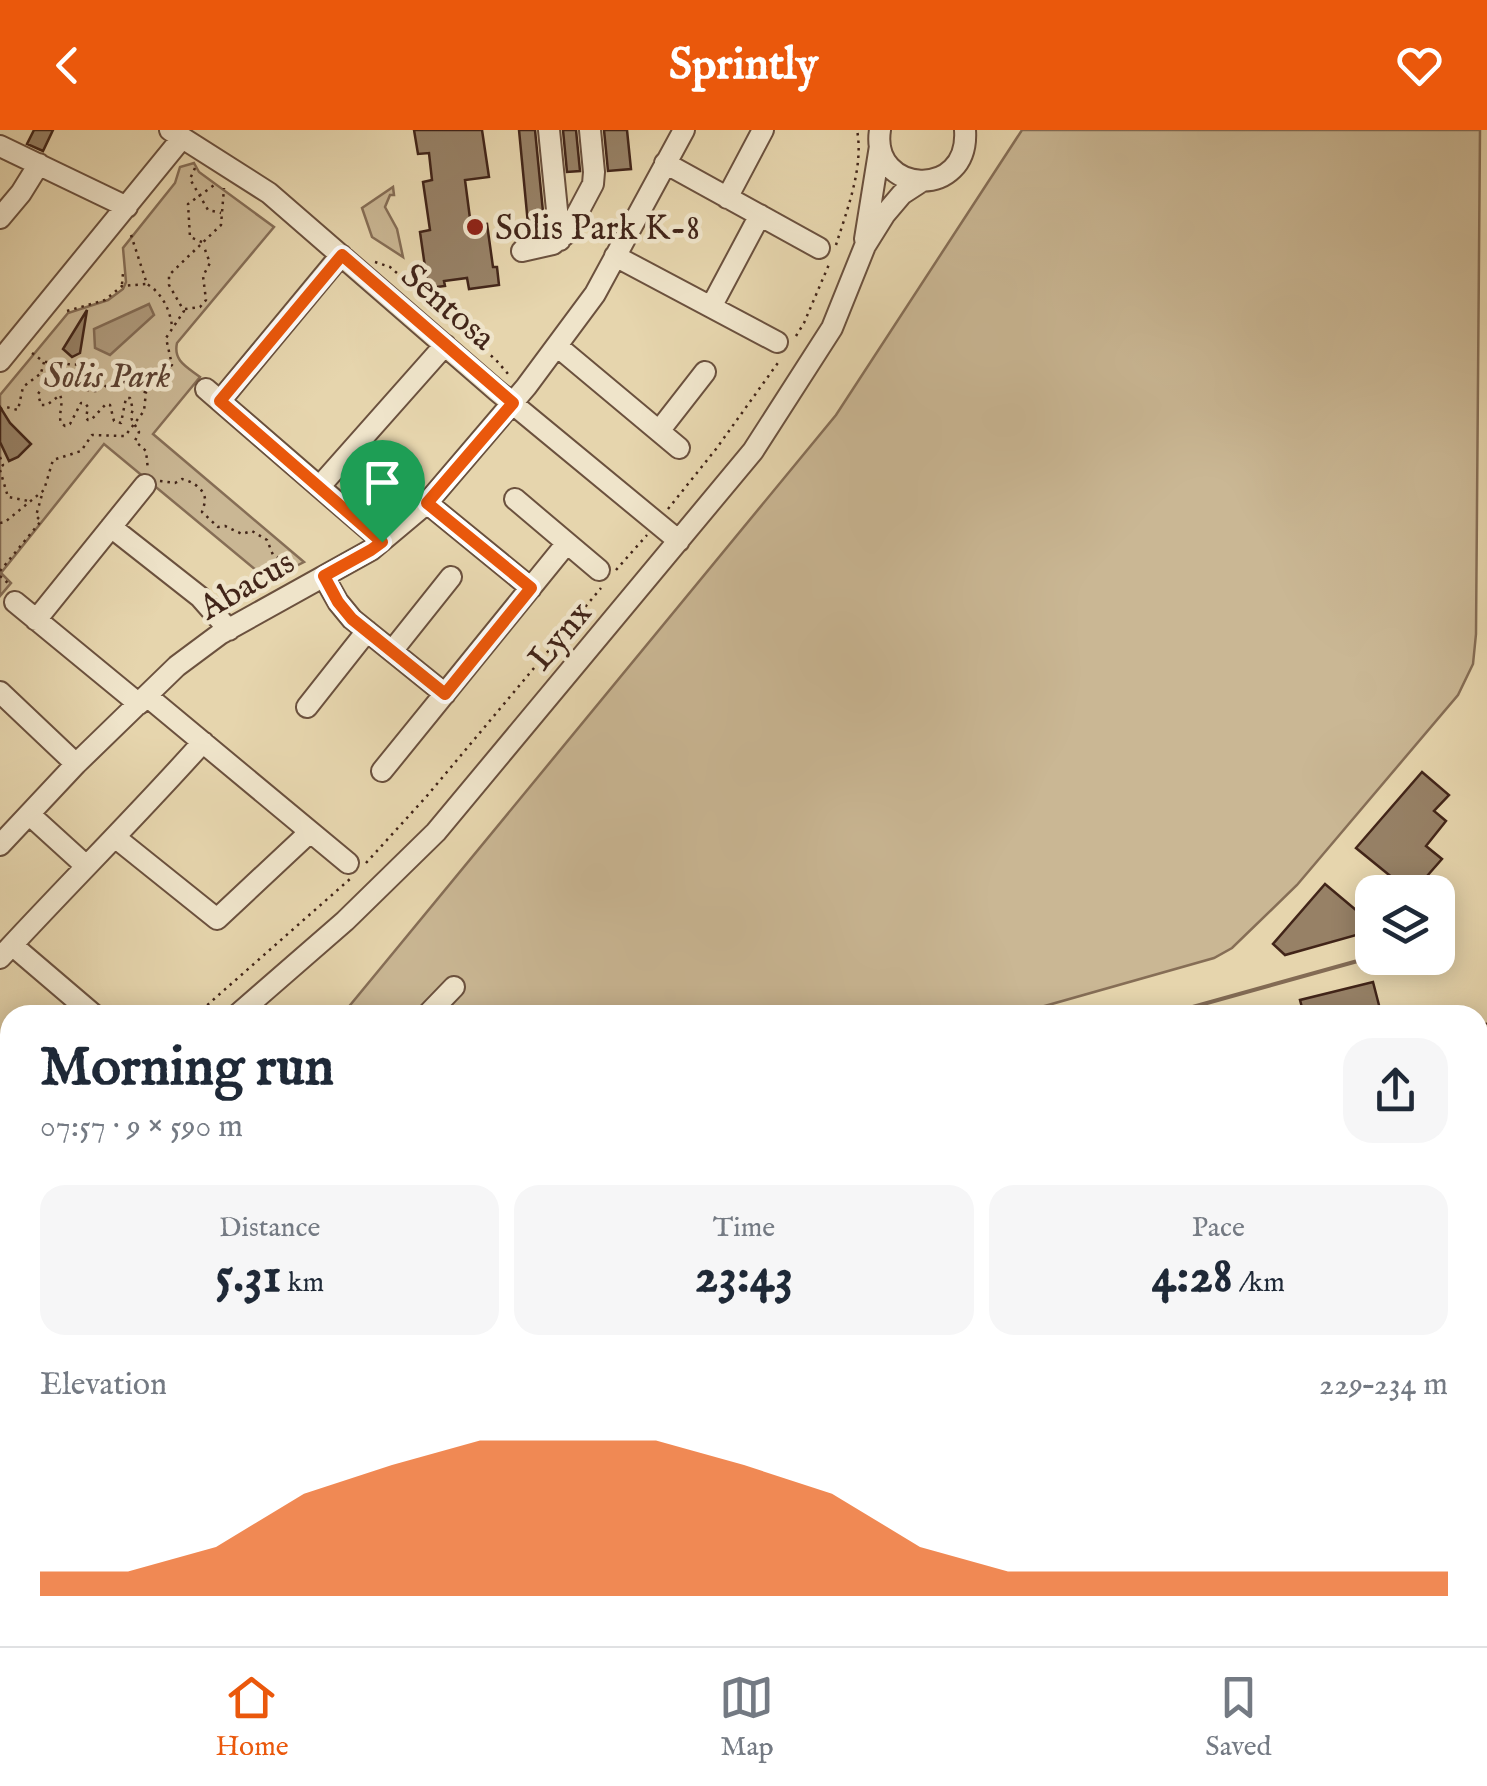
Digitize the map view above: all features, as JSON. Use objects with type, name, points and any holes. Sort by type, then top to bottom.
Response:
[{"type":"street","points":[[549,130],[560,240]]},
{"type":"street","points":[[522,251],[541,248],[567,233],[593,184],[590,130]]},
{"type":"street","name":"Abacus","points":[[0,845],[177,666],[229,630],[371,550],[427,503],[513,403],[595,294],[684,130]]},
{"type":"street","points":[[728,198],[763,130]]},
{"type":"street","name":"Lynx","points":[[248,1005],[345,921],[436,832],[753,451],[832,328],[865,246],[885,214],[902,194],[950,172],[960,161],[967,133]]},
{"type":"street","points":[[0,361],[127,207],[176,134]]},
{"type":"street","name":"Sentosa","points":[[176,134],[269,194],[679,540]]},
{"type":"street","points":[[879,135],[887,164],[897,174],[922,182]]},
{"type":"street","name":"Lynx","points":[[865,246],[879,135]]},
{"type":"street","points":[[0,146],[127,207]]},
{"type":"street","points":[[0,218],[22,193],[39,164]]},
{"type":"street","points":[[665,164],[819,248]]},
{"type":"street","points":[[711,308],[760,215]]},
{"type":"street","points":[[342,255],[213,395],[382,542]]},
{"type":"street","points":[[615,256],[777,342]]},
{"type":"street","points":[[320,486],[445,345]]},
{"type":"street","points":[[557,346],[679,448]]},
{"type":"street","points":[[659,431],[704,372]]},
{"type":"street","points":[[36,620],[150,479]]},
{"type":"street","points":[[515,500],[599,570]]},
{"type":"street","points":[[427,503],[531,588]]},
{"type":"street","points":[[111,527],[200,597],[229,630]]},
{"type":"street","points":[[382,770],[567,543]]},
{"type":"street","points":[[324,576],[352,619],[445,694]]},
{"type":"street","points":[[392,651],[451,577]]},
{"type":"street","points":[[15,602],[203,742],[348,863]]},
{"type":"street","points":[[307,707],[367,631]]},
{"type":"street","points":[[2,696],[76,764]]},
{"type":"street","points":[[80,1005],[6,952],[203,742]]},
{"type":"street","points":[[30,814],[86,865]]},
{"type":"street","points":[[116,838],[218,919],[310,832]]},
{"type":"street","points":[[436,1005],[454,986]]},
{"type":"path","points":[[198,160],[190,179],[208,210],[222,213]]},
{"type":"path","points":[[184,309],[200,307],[206,300],[203,276],[210,263],[203,243],[190,236],[188,204],[218,183]]},
{"type":"path","points":[[0,572],[41,520],[36,516],[53,460],[81,451],[92,434],[126,436],[144,410],[146,392],[172,365],[166,338],[184,309],[169,285],[169,275],[222,226],[224,188]]},
{"type":"path","points":[[130,235],[147,284]]},
{"type":"path","points":[[122,286],[123,272]]},
{"type":"path","points":[[67,311],[106,300],[122,286],[147,284],[170,308],[172,328]]},
{"type":"path","points":[[170,308],[180,302]]},
{"type":"path","points":[[32,352],[44,362],[82,364]]},
{"type":"path","points":[[0,409],[18,410],[23,387],[41,373],[44,362]]},
{"type":"path","points":[[41,373],[90,391],[98,390],[102,384],[112,390],[124,382],[146,392]]},
{"type":"path","points":[[49,378],[38,400],[46,405],[60,395],[59,417],[65,426],[81,403],[88,407],[88,420],[106,404],[110,405],[118,424],[126,398],[132,402],[130,416],[139,432],[136,441],[146,451],[150,479],[175,483],[182,478],[194,482],[205,500],[202,512],[210,521],[242,534],[252,531],[267,540],[273,555],[286,561],[282,577]]},
{"type":"path","points":[[0,458],[8,496],[30,501]]},
{"type":"path","points":[[0,524],[44,490]]},
{"type":"path","points":[[208,1005],[366,862],[426,797],[643,540]]},
{"type":"green space","points":[[1022,130],[1480,130],[1473,664],[1458,695],[1297,885],[1232,948],[1214,958],[1048,1005],[350,1005],[836,415]]},
{"type":"green space","name":"Solis Park","points":[[194,163],[199,172],[274,227],[177,343],[179,359],[200,377],[153,434],[304,562],[268,580],[104,444],[1,573],[11,583],[0,596],[0,395],[68,313],[108,300],[123,289],[123,248],[175,183],[180,167]]},
{"type":"green space","points":[[393,187],[394,195],[390,195],[385,207],[397,229],[403,257],[372,237],[362,208]]},
{"type":"shaded area","points":[[149,304],[154,315],[110,355],[95,348],[94,329]]},
{"type":"building","points":[[34,130],[53,130],[43,151],[27,144]]},
{"type":"building","points":[[414,130],[482,130],[489,177],[465,180],[471,226],[487,224],[499,285],[469,289],[467,278],[428,288],[420,232],[430,230],[423,182],[432,180],[429,153],[418,154]]},
{"type":"building","points":[[519,130],[535,130],[544,222],[528,224]]},
{"type":"building","points":[[563,130],[576,130],[580,171],[567,172]]},
{"type":"building","points":[[604,130],[627,130],[631,169],[608,171]]},
{"type":"building","points":[[87,310],[80,353],[72,357],[63,349]]},
{"type":"building","points":[[0,407],[31,444],[9,461],[0,442]]},
{"type":"building","points":[[1422,772],[1449,795],[1434,811],[1446,821],[1426,846],[1442,859],[1428,875],[1389,875],[1356,848]]},
{"type":"building","points":[[1325,884],[1355,909],[1355,935],[1285,955],[1273,944]]},
{"type":"building","points":[[1373,982],[1379,1005],[1301,1005],[1300,1000]]},
{"type":"waterway","points":[[1200,1005],[1355,962]]},
{"type":"place","name":"Solis Park K-8","points":[[475,227]]},
{"type":"route","points":[[342,255],[513,403],[427,503],[531,588],[445,694],[352,619],[324,576],[382,542],[220,401],[342,255]]}]
